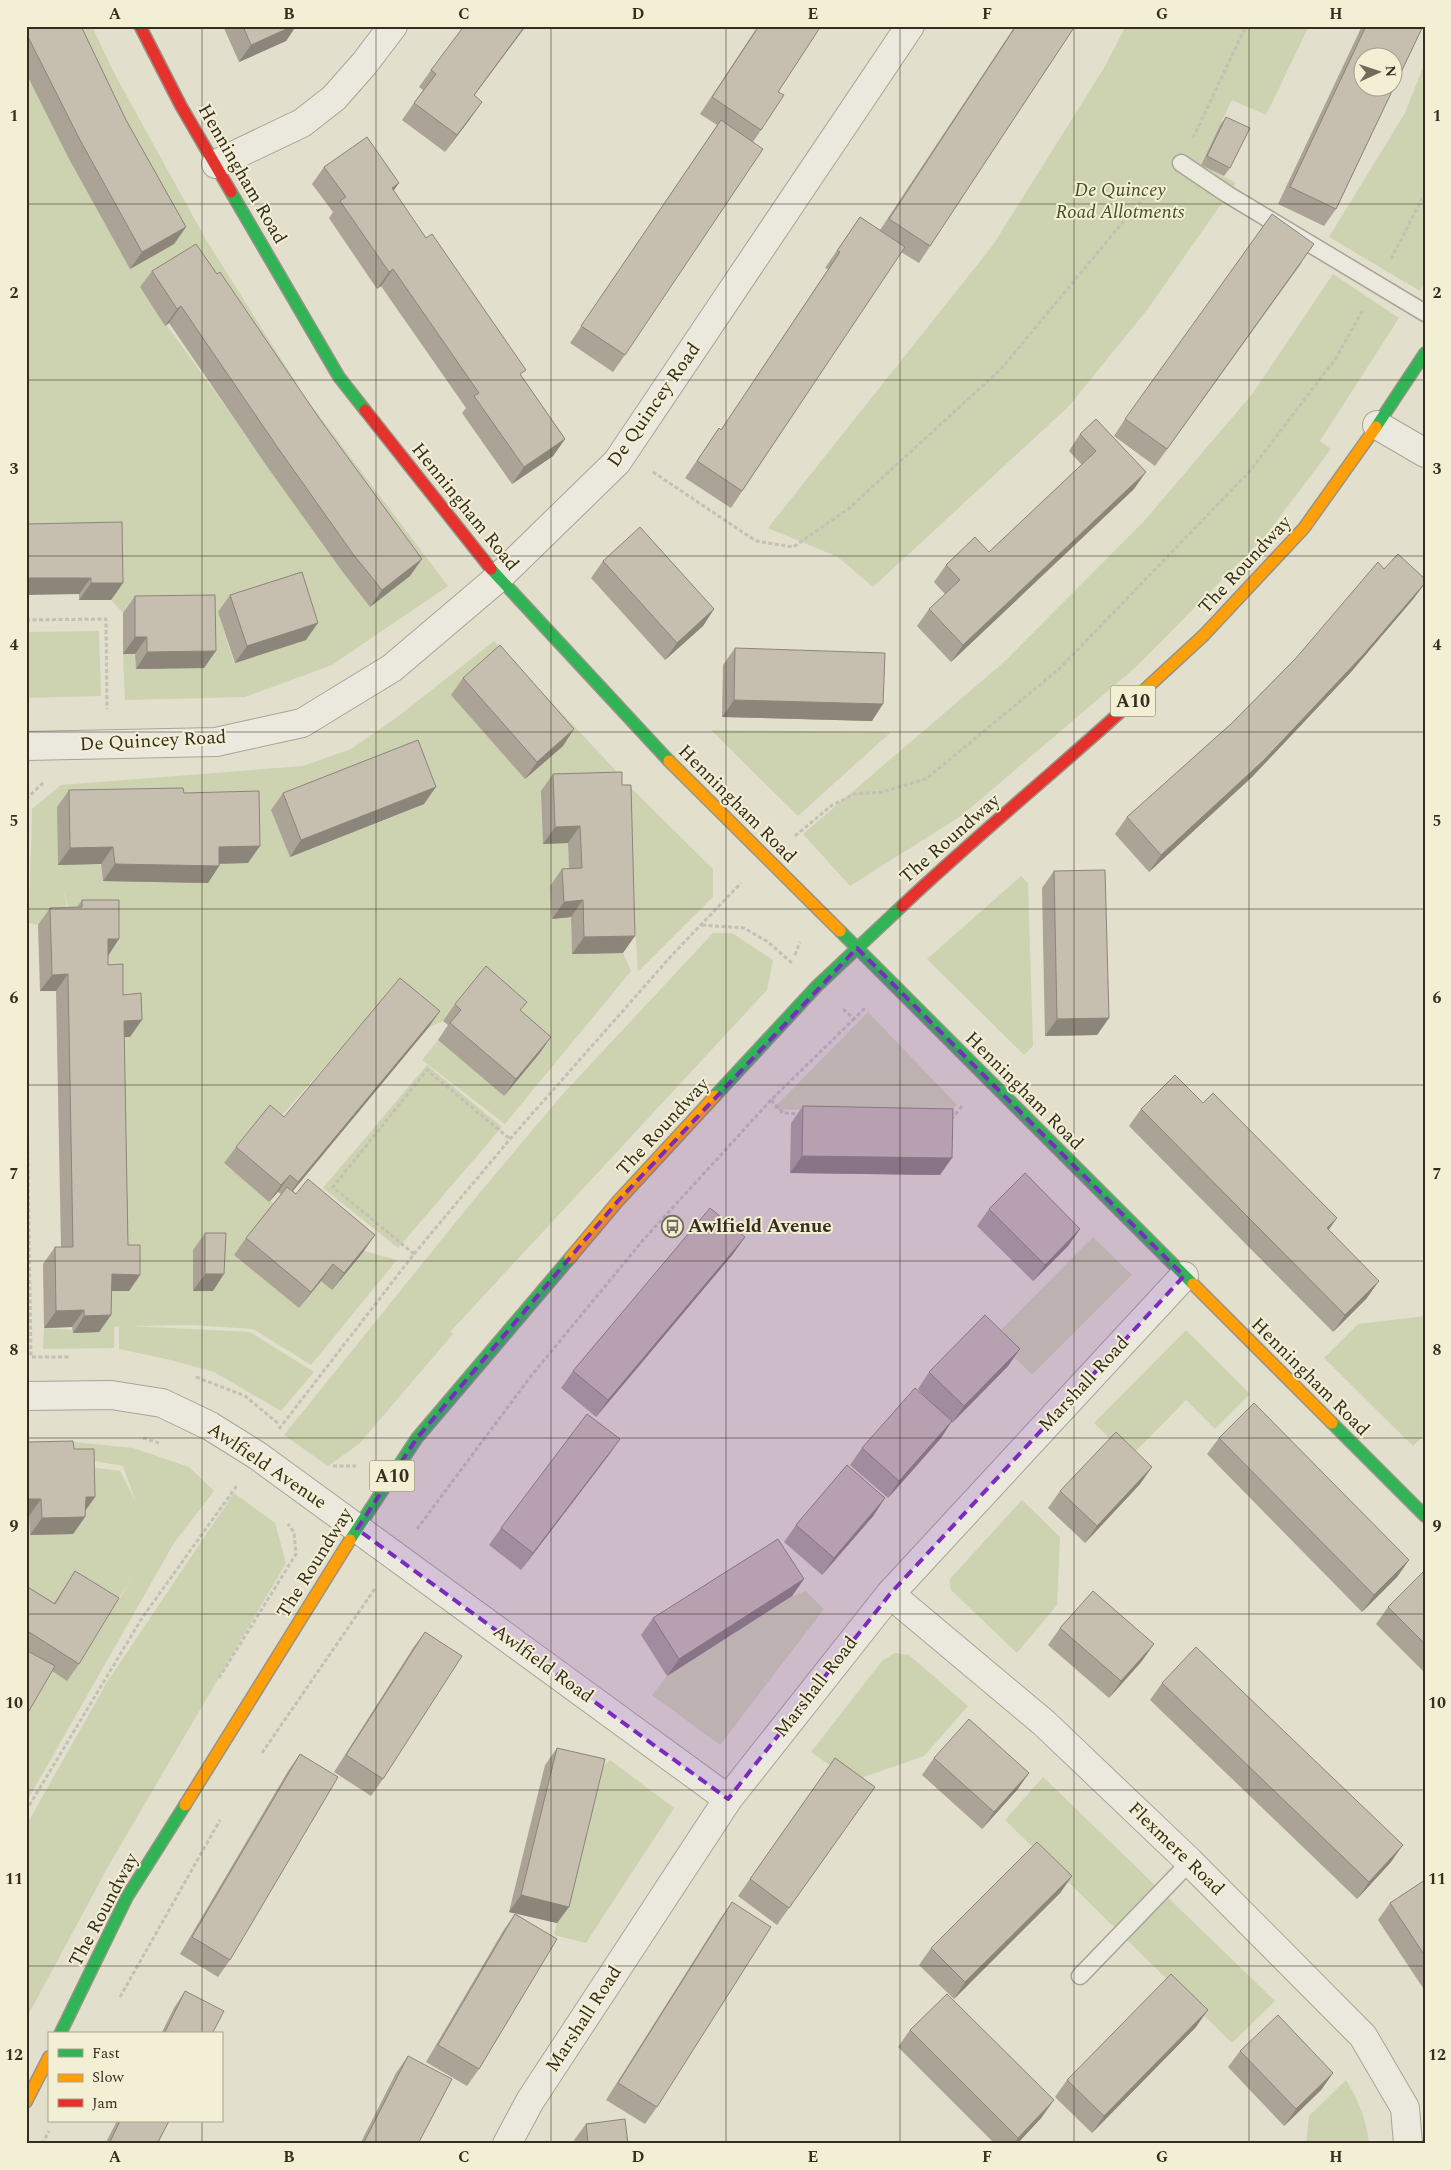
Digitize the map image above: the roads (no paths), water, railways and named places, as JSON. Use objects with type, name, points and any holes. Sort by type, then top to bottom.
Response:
[{"type":"main road","name":"Henningham Road","points":[[140,26],[181,106],[339,377],[498,578],[660,752],[1184,1276],[1420,1503]]},
{"type":"main road","name":"The Roundway","points":[[61,2032],[127,1897],[357,1529],[417,1438],[618,1201],[817,986],[952,858],[1079,751],[1204,635],[1304,528],[1425,353]]},
{"type":"main road","points":[[26,2102],[48,2058]]},
{"type":"street","points":[[216,164],[302,123],[328,103],[364,64],[393,26]]},
{"type":"street","name":"De Quincey Road","points":[[26,746],[216,742],[302,723],[392,668],[498,578],[617,462],[910,26]]},
{"type":"street","points":[[1377,425],[1425,453]]},
{"type":"street","name":"Marshall Road","points":[[507,2144],[530,2101],[728,1799],[890,1594],[1184,1276]]},
{"type":"street","name":"Awlfield Avenue","points":[[26,1396],[111,1395],[162,1403],[210,1426],[258,1456],[357,1529]]},
{"type":"street","name":"Awlfield Road","points":[[357,1529],[728,1799]]},
{"type":"street","name":"Flexmere Road","points":[[890,1594],[1044,1723],[1190,1862],[1364,2036],[1406,2108],[1408,2144]]},
{"type":"lane","points":[[1181,164],[1227,194],[1425,313]]},
{"type":"lane","points":[[1080,1976],[1190,1862]]},
{"type":"place","name":"Awlfield Avenue","points":[[672,1226]]},
{"type":"park label","name":"De Quincey Road Allotments","points":[[1120,201]]}]
